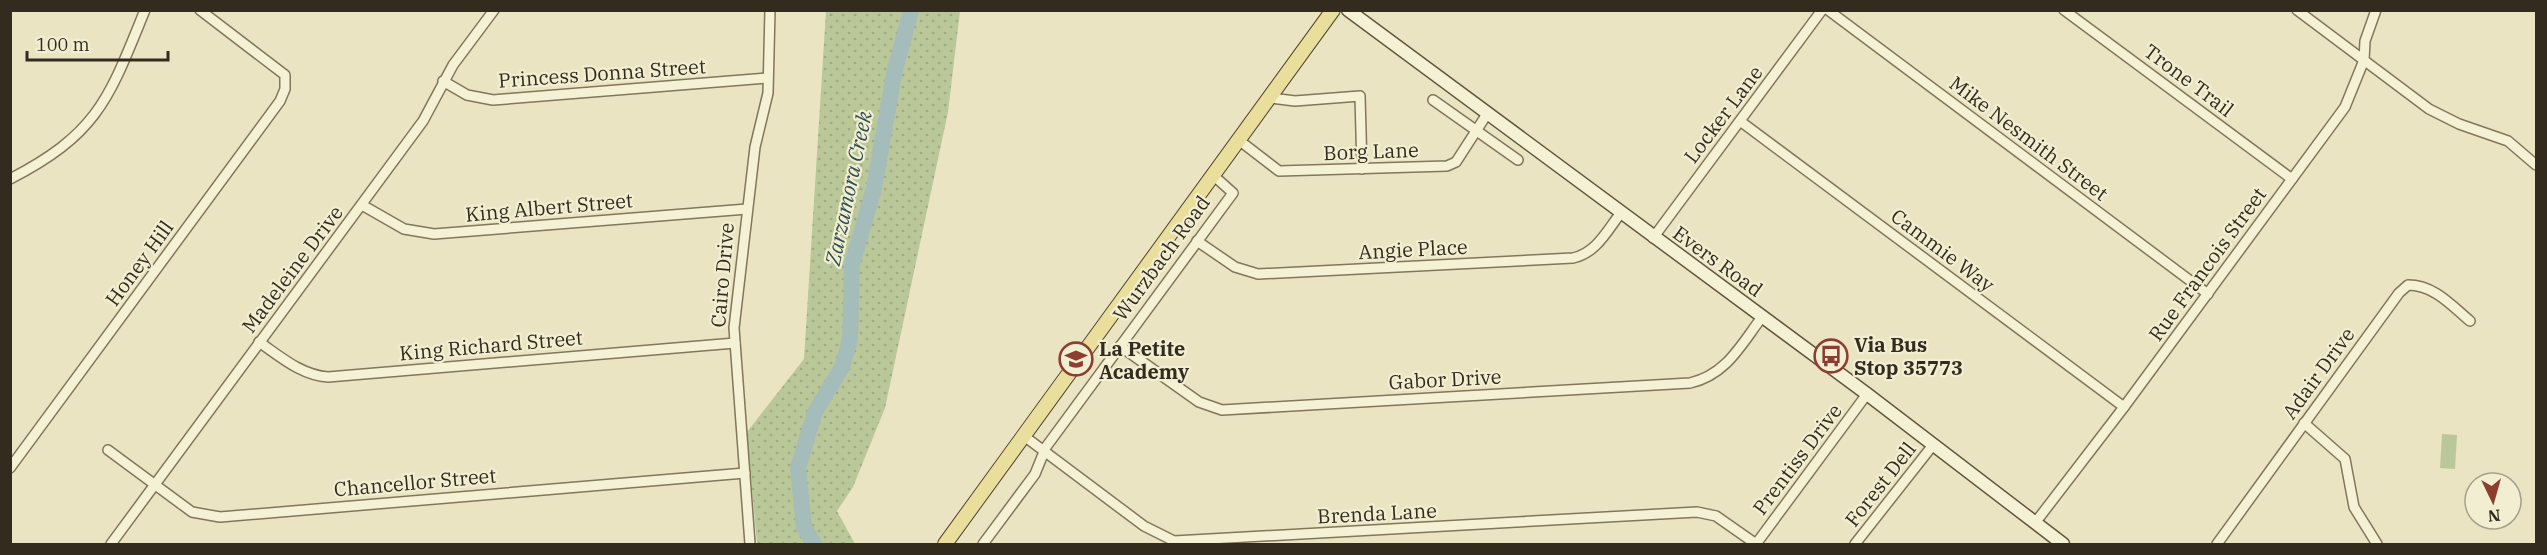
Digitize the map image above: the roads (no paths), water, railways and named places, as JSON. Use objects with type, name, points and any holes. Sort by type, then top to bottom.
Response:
[{"type":"main road","name":"Wurzbach Road","points":[[945,544],[1334,10]]},
{"type":"main road","name":"Evers Road","points":[[1348,10],[1620,214],[1867,394],[2063,544]]},
{"type":"street","points":[[10,179],[59,151],[93,118],[115,82],[145,10]]},
{"type":"street","name":"Honey Hill","points":[[10,468],[280,101],[285,89],[285,75],[200,10]]},
{"type":"street","name":"Madeleine Drive","points":[[111,544],[423,121],[443,81],[494,10]]},
{"type":"street","name":"Cairo Drive","points":[[750,544],[734,328],[754,147],[766,108],[770,10]]},
{"type":"street","name":"Locker Lane","points":[[1653,238],[1822,10]]},
{"type":"street","name":"Mike Nesmith Street","points":[[1828,10],[2208,294]]},
{"type":"street","name":"Trone Trail","points":[[2064,10],[2292,179]]},
{"type":"street","points":[[2297,10],[2429,109],[2459,124],[2508,141],[2536,163]]},
{"type":"street","name":"Rue Francois Street","points":[[2034,523],[2124,407],[2345,107],[2364,60],[2365,41],[2376,10]]},
{"type":"street","name":"Princess Donna Street","points":[[443,81],[467,95],[493,100],[767,78]]},
{"type":"street","points":[[1271,98],[1296,101],[1360,96],[1362,169]]},
{"type":"street","points":[[1433,100],[1518,160]]},
{"type":"street","name":"Borg Lane","points":[[1240,141],[1279,171],[1448,166],[1456,162],[1486,114]]},
{"type":"street","name":"Cammie Way","points":[[1740,121],[2124,407]]},
{"type":"street","name":"Wurzbach Road","points":[[983,544],[1035,474],[1043,460],[1045,450],[1233,193],[1214,176]]},
{"type":"street","name":"King Albert Street","points":[[362,205],[394,225],[413,232],[434,234],[747,209]]},
{"type":"street","name":"Angie Place","points":[[1197,242],[1235,267],[1258,274],[1573,258],[1583,256],[1596,246],[1620,214]]},
{"type":"street","name":"Adair Drive","points":[[2217,544],[2398,293],[2408,285],[2426,288],[2439,295],[2470,321]]},
{"type":"street","name":"Gabor Drive","points":[[1120,346],[1198,402],[1222,410],[1690,383],[1707,379],[1719,372],[1762,317]]},
{"type":"street","name":"King Richard Street","points":[[260,342],[297,369],[313,376],[327,377],[735,343]]},
{"type":"street","name":"Prentiss Drive","points":[[1756,544],[1867,394]]},
{"type":"street","points":[[2304,423],[2345,459],[2354,507],[2377,544]]},
{"type":"street","name":"Brenda Lane","points":[[1024,436],[1144,526],[1174,541],[1697,513],[1716,516],[1756,544]]},
{"type":"street","name":"Forest Dell","points":[[1855,544],[1933,445]]},
{"type":"street","name":"Chancellor Street","points":[[108,450],[192,512],[220,517],[745,473]]},
{"type":"waterway","name":"Zarzamora Creek","points":[[814,544],[804,527],[798,468],[815,412],[842,367],[850,340],[852,265],[874,188],[894,74],[911,10]]},
{"type":"place","name":"Via Bus Stop 35773","points":[[1831,356]]},
{"type":"place","name":"La Petite Academy","points":[[1076,359]]}]
